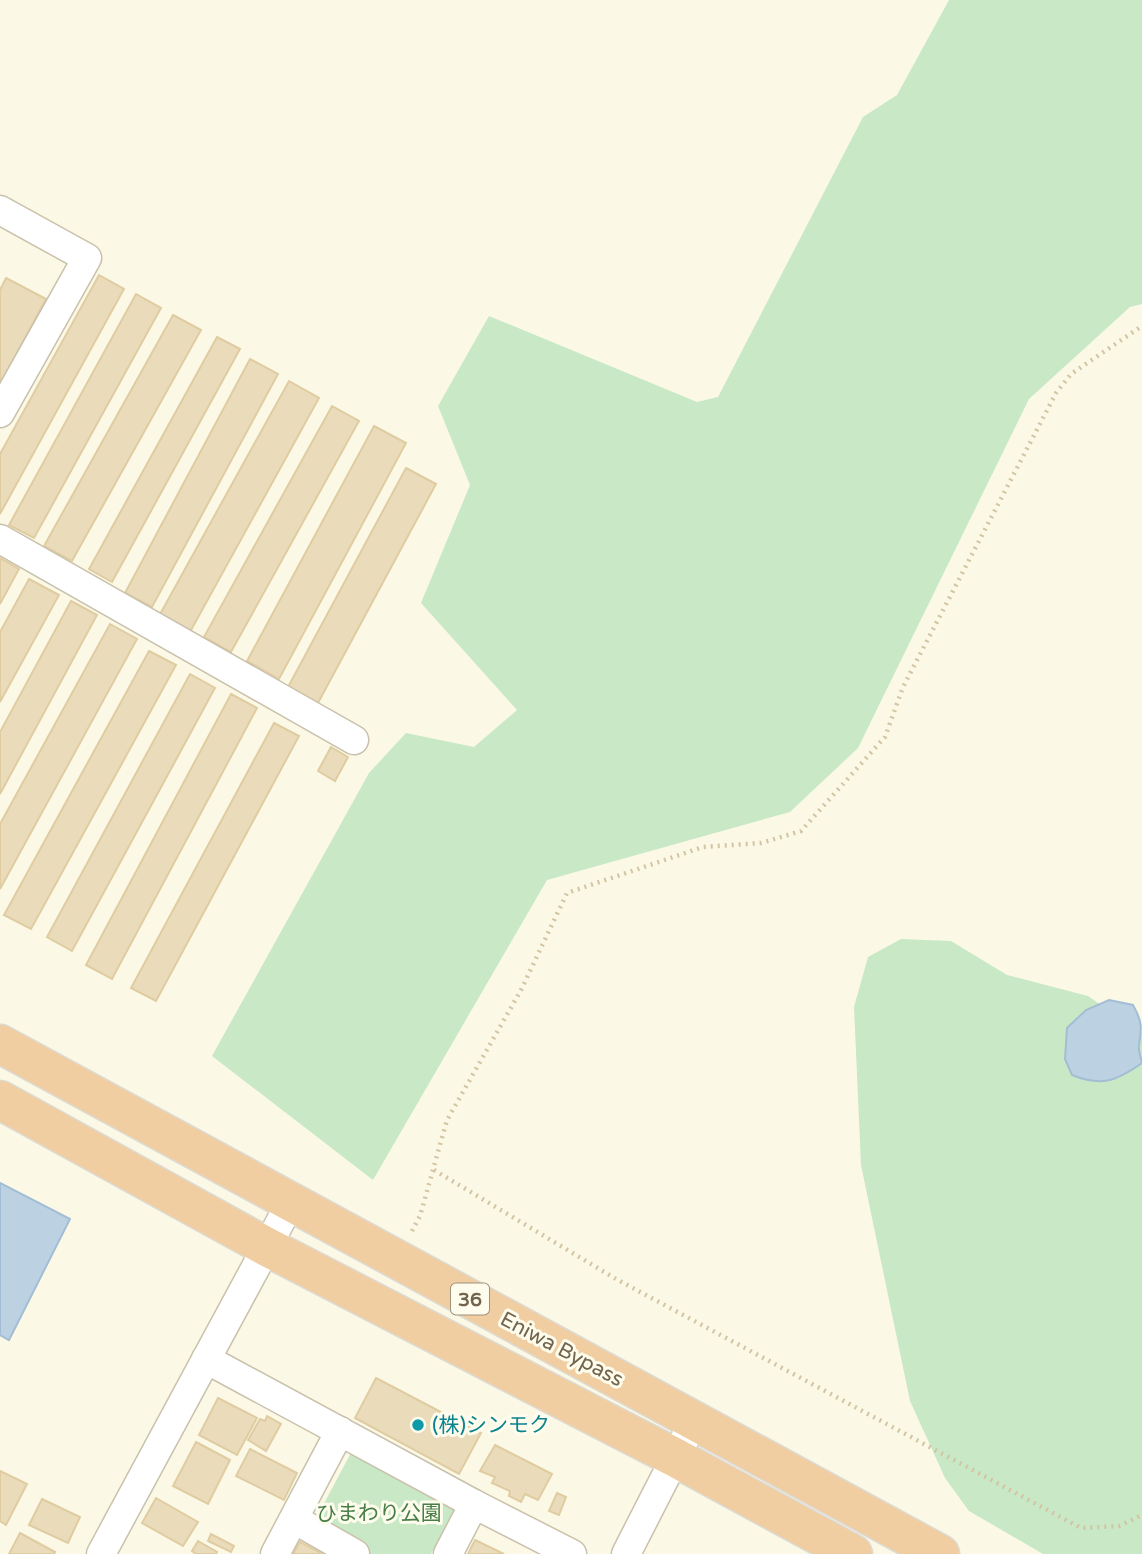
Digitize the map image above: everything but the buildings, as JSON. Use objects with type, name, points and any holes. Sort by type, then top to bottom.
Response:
[{"type":"highway","name":"Eniwa Bypass","points":[[0,1044],[940,1554]]},
{"type":"highway","name":"Eniwa Bypass","points":[[0,1100],[267,1247],[676,1458],[853,1554]]},
{"type":"street","points":[[0,210],[87,258],[0,413]]},
{"type":"street","points":[[0,539],[354,740]]},
{"type":"street","points":[[101,1554],[291,1202]]},
{"type":"street","points":[[206,1359],[572,1554]]},
{"type":"street","points":[[626,1554],[694,1421]]},
{"type":"street","points":[[275,1554],[340,1431]]},
{"type":"street","points":[[448,1554],[474,1504]]},
{"type":"street","points":[[294,1519],[355,1554]]},
{"type":"path","points":[[397,1260],[420,1216],[447,1120],[521,990],[567,893],[703,847],[761,843],[801,831],[885,737],[903,687],[1056,393],[1071,374],[1142,326]]},
{"type":"path","points":[[434,1170],[616,1279],[1082,1528],[1119,1526],[1142,1515]]},
{"type":"green space","points":[[949,0],[1142,0],[1142,304],[1130,307],[1029,399],[858,748],[790,812],[547,880],[373,1180],[212,1056],[369,773],[406,733],[474,747],[517,710],[421,603],[470,485],[438,406],[489,316],[697,402],[718,397],[863,117],[897,95]]},
{"type":"green space","points":[[901,939],[951,941],[1007,975],[1088,996],[1142,1033],[1142,1554],[1043,1554],[969,1511],[945,1478],[910,1401],[861,1165],[854,1007],[868,957]]},
{"type":"green space","name":"ひまわり公園","points":[[352,1451],[457,1508],[431,1554],[369,1554],[313,1524]]},
{"type":"water","points":[[1109,1000],[1133,1005],[1140,1020],[1139,1047],[1142,1063],[1108,1080],[1092,1081],[1072,1075],[1065,1059],[1067,1028],[1086,1010]]},
{"type":"water","points":[[0,1183],[70,1219],[9,1340],[0,1335]]},
{"type":"place","name":"(株)シンモク","points":[[418,1425]]}]
